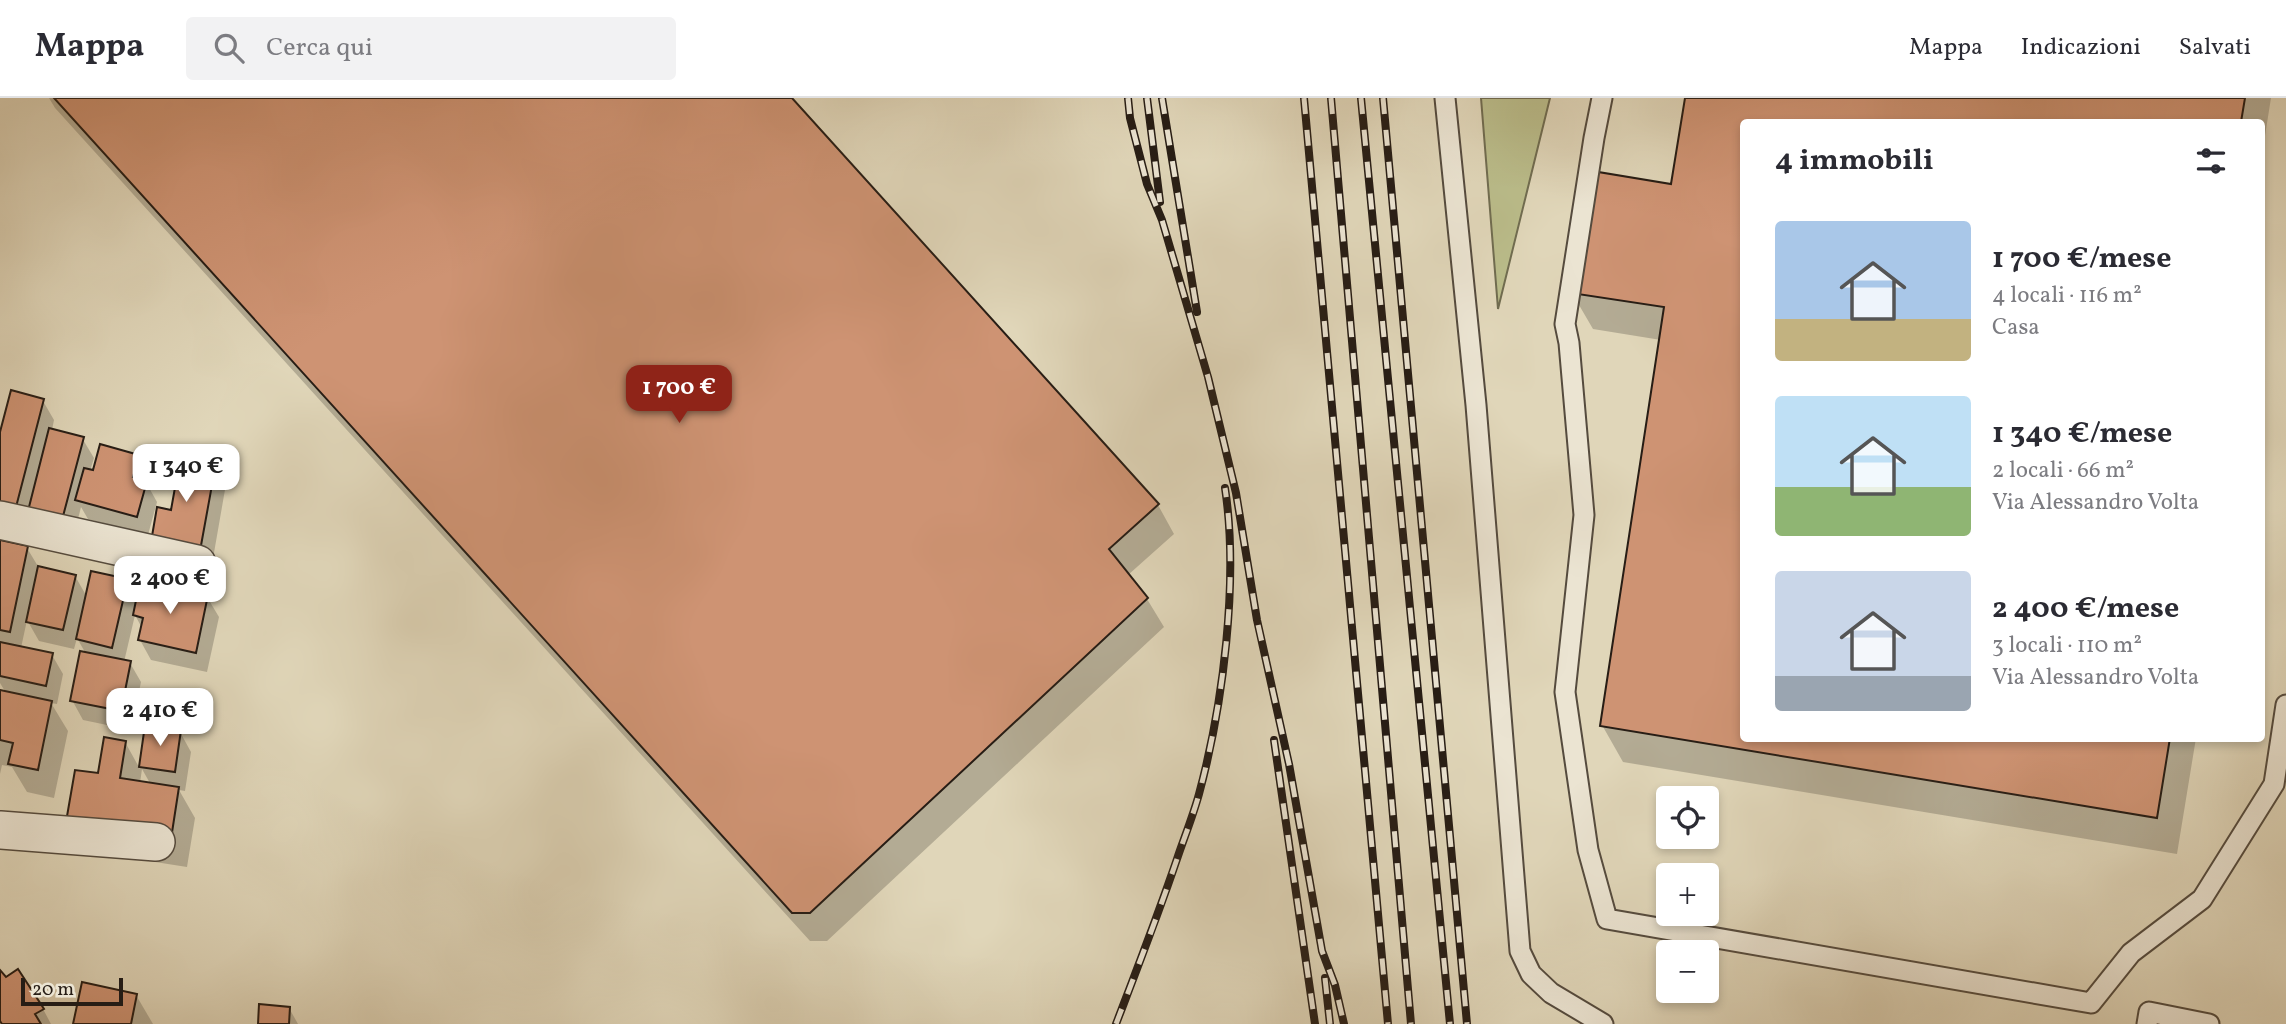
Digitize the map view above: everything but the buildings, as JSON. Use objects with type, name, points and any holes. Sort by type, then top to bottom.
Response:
[{"type":"street","points":[[0,520],[197,564]]},
{"type":"street","points":[[0,830],[156,842]]},
{"type":"lane","points":[[1445,98],[1477,419],[1520,951],[1531,974],[1551,993],[1603,1024]]},
{"type":"lane","points":[[1602,98],[1564,324],[1569,343],[1584,514],[1565,692],[1588,850],[1607,919],[1707,934],[2091,1003],[2131,953],[2202,899],[2274,783],[2286,705]]},
{"type":"lane","points":[[2148,1018],[2209,1024]]},
{"type":"green space","points":[[1481,98],[1550,98],[1498,309]]},
{"type":"railway","points":[[1128,98],[1130,118],[1147,184],[1162,220],[1208,377],[1236,493],[1257,620],[1289,764],[1322,951],[1335,985],[1344,1024]]},
{"type":"railway","points":[[1147,98],[1160,202]]},
{"type":"railway","points":[[1162,98],[1197,312]]},
{"type":"railway","points":[[1304,98],[1388,1024]]},
{"type":"railway","points":[[1331,98],[1411,1024]]},
{"type":"railway","points":[[1361,98],[1450,1024]]},
{"type":"railway","points":[[1383,98],[1467,1024]]},
{"type":"railway","points":[[1116,1024],[1191,819],[1208,759],[1221,682],[1229,602],[1229,524],[1225,488]]},
{"type":"railway","points":[[1274,740],[1315,1024]]},
{"type":"railway","points":[[1325,978],[1330,1024]]}]
